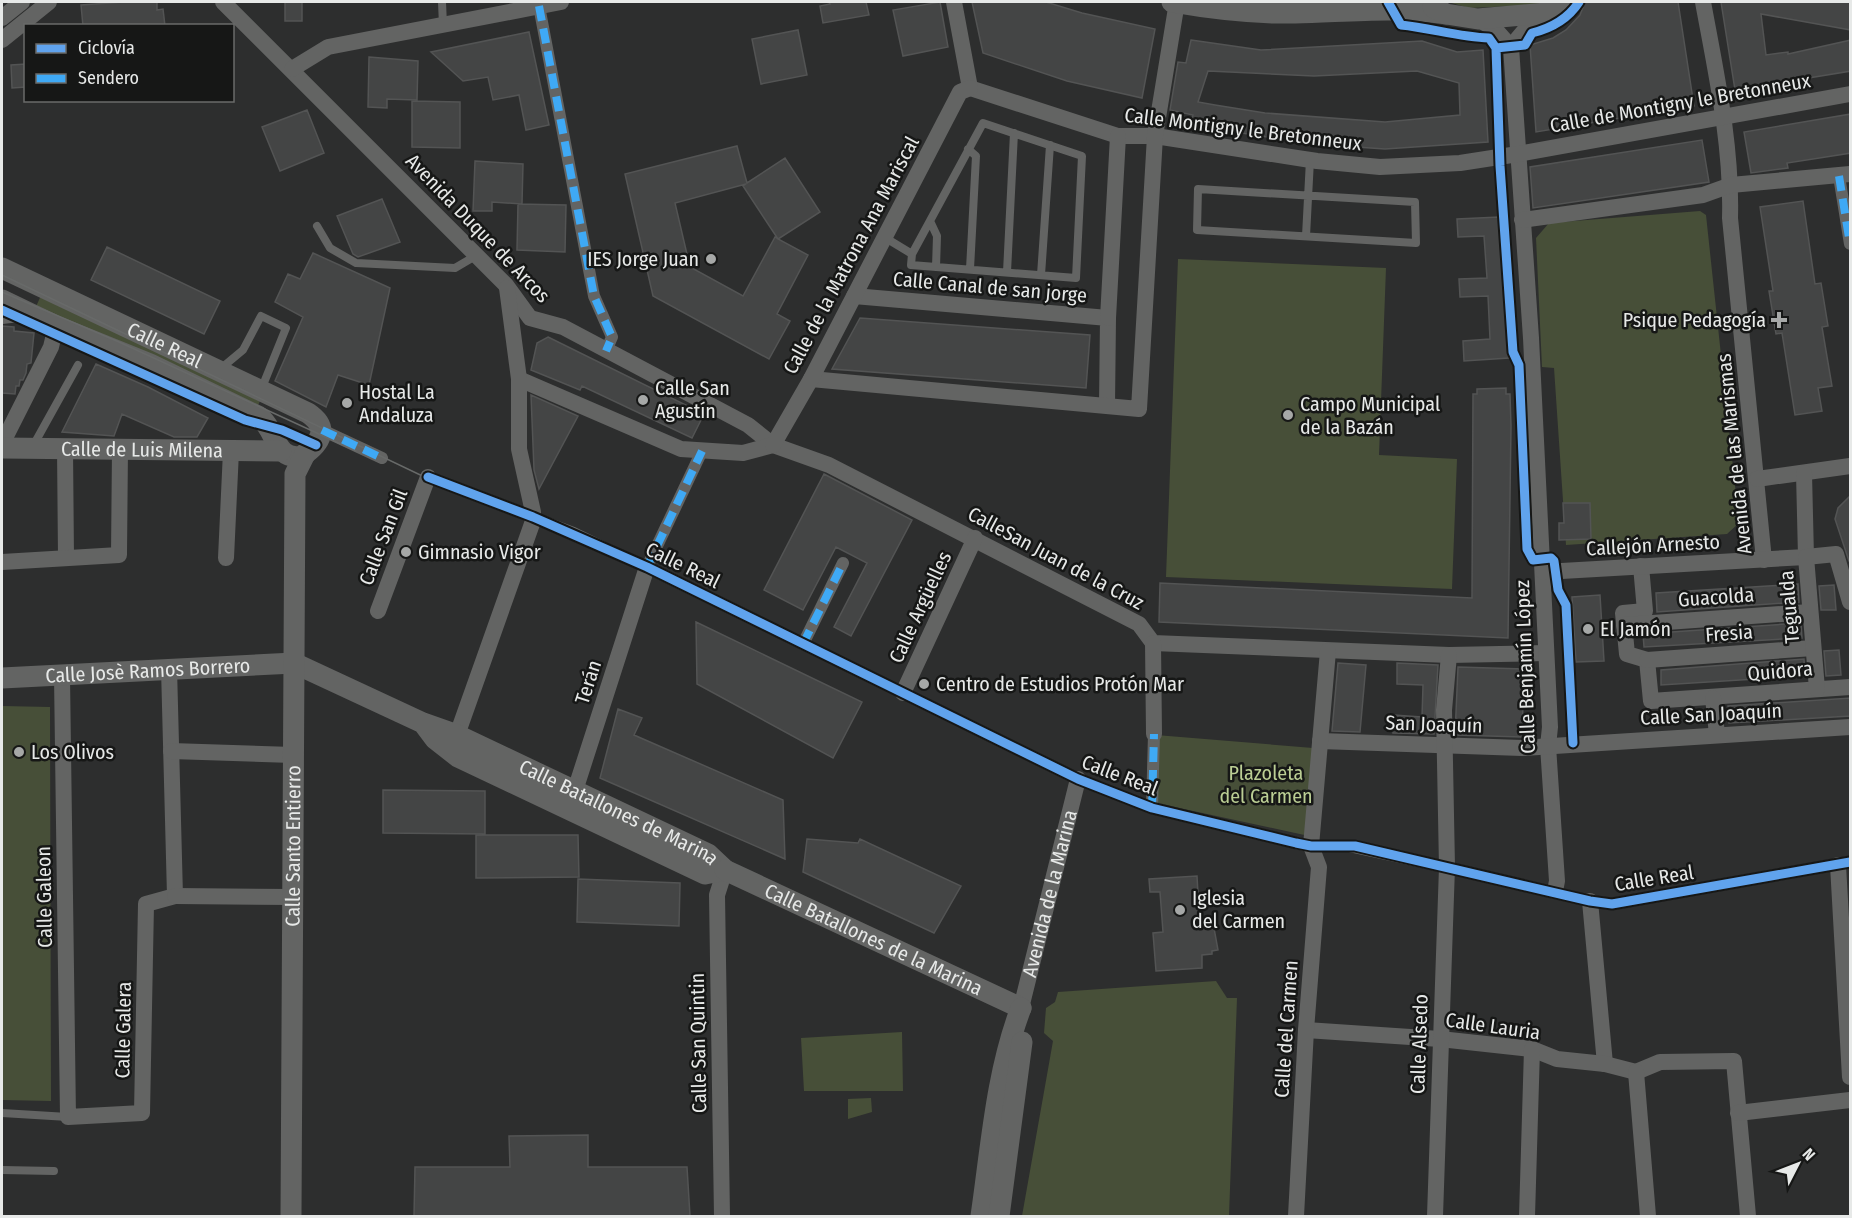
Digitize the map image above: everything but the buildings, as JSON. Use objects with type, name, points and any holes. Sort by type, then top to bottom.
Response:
[{"type":"street","points":[[2,18],[22,2]]},
{"type":"street","points":[[2,40],[49,2]]},
{"type":"street","name":"Avenida Duque de Arcos","points":[[223,2],[477,255],[506,285],[530,318],[563,327],[748,425],[772,446]]},
{"type":"street","points":[[292,69],[328,47],[531,5],[561,2]]},
{"type":"street","points":[[954,2],[970,88]]},
{"type":"street","points":[[811,379],[1139,409],[1155,136],[1174,2],[1267,13],[1392,9],[1478,19],[1553,7]]},
{"type":"street","points":[[1427,2],[1446,14]]},
{"type":"street","name":"Avenida de las Marismas","points":[[1703,2],[1723,117],[1731,184],[1730,218],[1764,560],[1836,554],[1851,602]]},
{"type":"street","points":[[531,5],[594,296],[612,337],[606,351]]},
{"type":"street","points":[[1478,19],[1495,29],[1511,47],[1525,27],[1553,7]]},
{"type":"street","name":"Calle Benjamín López","points":[[1511,47],[1544,572],[1545,653],[1550,727],[1548,746],[1557,881],[1555,891]]},
{"type":"street","name":"Calle Montigny le Bretonneux","points":[[970,88],[1118,136],[1155,136],[1310,160],[1380,167],[1408,167],[1518,154]]},
{"type":"street","name":"Calle de la Matrona Ana Mariscal","points":[[772,446],[811,379],[960,92],[970,88]]},
{"type":"street","name":"Calle de Montigny le Bretonneux","points":[[1518,154],[1851,94]]},
{"type":"street","points":[[1108,318],[1118,136]]},
{"type":"street","points":[[1522,220],[1703,195],[1731,184],[1845,175],[1851,244]]},
{"type":"street","name":"Calle Real","points":[[2,268],[309,413],[317,419],[322,430],[382,458]]},
{"type":"street","points":[[458,757],[457,735],[533,517],[519,449],[519,379],[506,285]]},
{"type":"street","name":"Calle Canal de san jorge","points":[[854,296],[1108,318],[1107,405]]},
{"type":"street","name":"Calle Real","points":[[2,300],[56,326],[150,364],[258,416],[268,424],[287,450],[295,474]]},
{"type":"street","points":[[2,316],[27,313]]},
{"type":"street","points":[[2,446],[7,423],[51,347],[56,326]]},
{"type":"street","points":[[519,379],[681,449],[743,453],[772,446]]},
{"type":"street","points":[[287,450],[318,444],[322,430]]},
{"type":"street","name":"Calle de Luis Milena","points":[[2,446],[256,453],[287,450]]},
{"type":"street","name":"CalleSan Juan de la Cruz","points":[[772,446],[829,465],[975,538],[1139,624],[1153,643]]},
{"type":"street","points":[[65,448],[66,558]]},
{"type":"street","points":[[2,562],[119,555],[120,448]]},
{"type":"street","points":[[226,558],[231,451]]},
{"type":"street","points":[[647,567],[702,451]]},
{"type":"street","points":[[1757,479],[1851,466]]},
{"type":"street","points":[[1804,473],[1806,557]]},
{"type":"street","name":"Calle Santo Entierro","points":[[291,1216],[295,474]]},
{"type":"street","name":"Calle Real","points":[[428,477],[533,517],[647,567],[1078,779],[1152,808],[1311,846],[1355,846],[1447,870],[1612,904],[1844,863]]},
{"type":"street","name":"Calle San Gil","points":[[378,611],[428,477]]},
{"type":"street","name":"Calle Argüelles","points":[[903,693],[975,538]]},
{"type":"street","name":"Tegualda","points":[[1806,557],[1816,689]]},
{"type":"street","name":"Callejón Arnesto","points":[[1544,572],[1764,560]]},
{"type":"street","points":[[803,644],[843,563]]},
{"type":"street","points":[[1641,566],[1645,611],[1623,613],[1627,654],[1647,660]]},
{"type":"street","name":"Terán","points":[[572,800],[647,567]]},
{"type":"street","name":"Guacolda","points":[[1624,625],[1810,612]]},
{"type":"street","points":[[1152,808],[1153,643],[1449,655],[1545,653]]},
{"type":"street","name":"Fresia","points":[[1647,660],[1813,648]]},
{"type":"street","name":"Calle del Carmen","points":[[1296,1216],[1306,1030],[1319,867],[1311,846],[1329,651]]},
{"type":"street","name":"Calle Alsedo","points":[[1435,1216],[1447,870],[1444,710],[1449,655]]},
{"type":"street","name":"Quidora","points":[[1647,660],[1652,701],[1851,687]]},
{"type":"street","points":[[294,663],[423,723]]},
{"type":"street","name":"Calle Josè Ramos Borrero","points":[[2,678],[294,663]]},
{"type":"street","points":[[169,668],[175,896]]},
{"type":"street","name":"Calle Galeon","points":[[62,676],[68,1117]]},
{"type":"street","points":[[1713,698],[1718,734]]},
{"type":"street","name":"Calle Batallones de Marina","points":[[423,723],[457,735],[705,874],[725,870]]},
{"type":"street","name":"Calle Batallones de Marina","points":[[423,723],[435,739],[458,757],[572,800]]},
{"type":"street","name":"Calle San Joaquín","points":[[1548,746],[1718,734],[1851,728]]},
{"type":"street","name":"San Joaquín","points":[[1320,741],[1548,746]]},
{"type":"street","points":[[171,751],[293,755]]},
{"type":"street","name":"Avenida de la Marina","points":[[981,1216],[1011,1034],[1021,1008],[1078,779]]},
{"type":"street","points":[[1844,863],[1851,1077]]},
{"type":"street","name":"Calle Batallones de la Marina","points":[[725,870],[1021,1008]]},
{"type":"street","name":"Calle San Quintin","points":[[722,1216],[717,895],[725,870]]},
{"type":"street","name":"Calle Galera","points":[[68,1117],[142,1113],[146,904],[175,896],[293,897]]},
{"type":"street","points":[[1590,901],[1605,1064]]},
{"type":"street","name":"Avenida de la Marina","points":[[999,1216],[1023,1036],[1021,1008]]},
{"type":"street","name":"Calle Lauria","points":[[1306,1030],[1440,1039],[1532,1049],[1557,1059],[1605,1064],[1636,1072]]},
{"type":"street","points":[[1527,1216],[1532,1049]]},
{"type":"street","points":[[1648,1216],[1636,1072],[1660,1062],[1734,1061],[1748,1216]]},
{"type":"street","points":[[1738,1113],[1851,1100]]},
{"type":"lane","points":[[442,2],[443,25]]},
{"type":"lane","points":[[983,123],[1050,145],[1082,156],[1076,278],[911,265],[912,254],[983,123]]},
{"type":"lane","points":[[1007,272],[1014,133]]},
{"type":"lane","points":[[1041,275],[1050,145]]},
{"type":"lane","points":[[968,149],[976,156],[970,269]]},
{"type":"lane","points":[[1306,236],[1310,160]]},
{"type":"lane","points":[[1198,189],[1308,198],[1415,202],[1416,243],[1306,236],[1197,230],[1198,189]]},
{"type":"lane","points":[[930,221],[937,236],[936,267]]},
{"type":"lane","points":[[317,226],[330,248],[356,263],[455,268],[477,255]]},
{"type":"lane","points":[[884,237],[912,254]]},
{"type":"lane","points":[[219,370],[243,350],[261,316],[286,328],[261,390]]},
{"type":"lane","points":[[32,448],[78,365]]},
{"type":"lane","points":[[2,1113],[68,1117]]},
{"type":"lane","points":[[2,1170],[54,1171]]},
{"type":"green space","points":[[1448,2],[1545,2],[1539,5],[1469,8]]},
{"type":"green space","points":[[1700,211],[1706,215],[1739,523],[1727,534],[1566,545],[1554,368],[1542,367],[1536,238],[1549,223]]},
{"type":"green space","points":[[1178,259],[1386,268],[1379,455],[1457,459],[1452,589],[1166,577]]},
{"type":"green space","points":[[43,291],[263,394],[256,410],[34,311]]},
{"type":"green space","name":"Los Olivos","points":[[2,706],[50,707],[51,1101],[2,1100]]},
{"type":"green space","name":"Plazoleta del Carmen","points":[[1156,735],[1313,748],[1309,836],[1156,803]]},
{"type":"green space","points":[[1216,981],[1227,998],[1237,998],[1229,1216],[1022,1216],[1053,1041],[1044,1033],[1046,1008],[1055,1002],[1058,992]]},
{"type":"green space","points":[[902,1032],[903,1091],[804,1091],[801,1038]]},
{"type":"green space","points":[[871,1098],[872,1112],[848,1119],[848,1099]]},
{"type":"tram line","points":[[2,275],[435,482]]},
{"type":"tram line","points":[[2,292],[119,342],[356,451]]},
{"type":"tram line","points":[[428,477],[455,483],[575,528],[1110,789],[1169,807],[1289,838],[1612,907],[1850,865]]},
{"type":"marked path","points":[[539,6],[594,296],[612,337],[606,351]]},
{"type":"marked path","points":[[1839,176],[1850,244]]},
{"type":"marked path","points":[[322,430],[382,458]]},
{"type":"marked path","points":[[647,567],[702,451]]},
{"type":"marked path","points":[[803,644],[843,563]]},
{"type":"marked path","points":[[1152,808],[1154,734]]},
{"type":"cycle path","points":[[1388,2],[1401,25],[1489,38],[1496,48],[1500,166],[1513,352],[1519,365],[1527,549],[1533,560],[1551,558],[1554,561],[1558,590],[1566,605],[1573,743]]},
{"type":"cycle path","points":[[1496,48],[1525,45],[1532,33],[1559,22],[1579,2]]},
{"type":"cycle path","points":[[2,310],[245,420],[282,430],[316,445]]},
{"type":"cycle path","points":[[428,477],[533,517],[647,567],[1078,779],[1152,808],[1296,843],[1311,846],[1355,846],[1590,901],[1612,904],[1850,862]]},
{"type":"place","name":"IES Jorge Juan","points":[[711,259]]},
{"type":"place","name":"Psique Pedagogía","points":[[1779,320]]},
{"type":"place","name":"Calle San Agustín","points":[[643,400]]},
{"type":"place","name":"Hostal La Andaluza","points":[[347,403]]},
{"type":"place","name":"Campo Municipal de la Bazán","points":[[1288,415]]},
{"type":"place","name":"Gimnasio Vigor","points":[[406,552]]},
{"type":"place","name":"El Jamón","points":[[1588,629]]},
{"type":"place","name":"Centro de Estudios Protón Mar","points":[[924,684]]},
{"type":"place","name":"Los Olivos","points":[[19,752]]},
{"type":"place","name":"Iglesia del Carmen","points":[[1180,910]]}]
